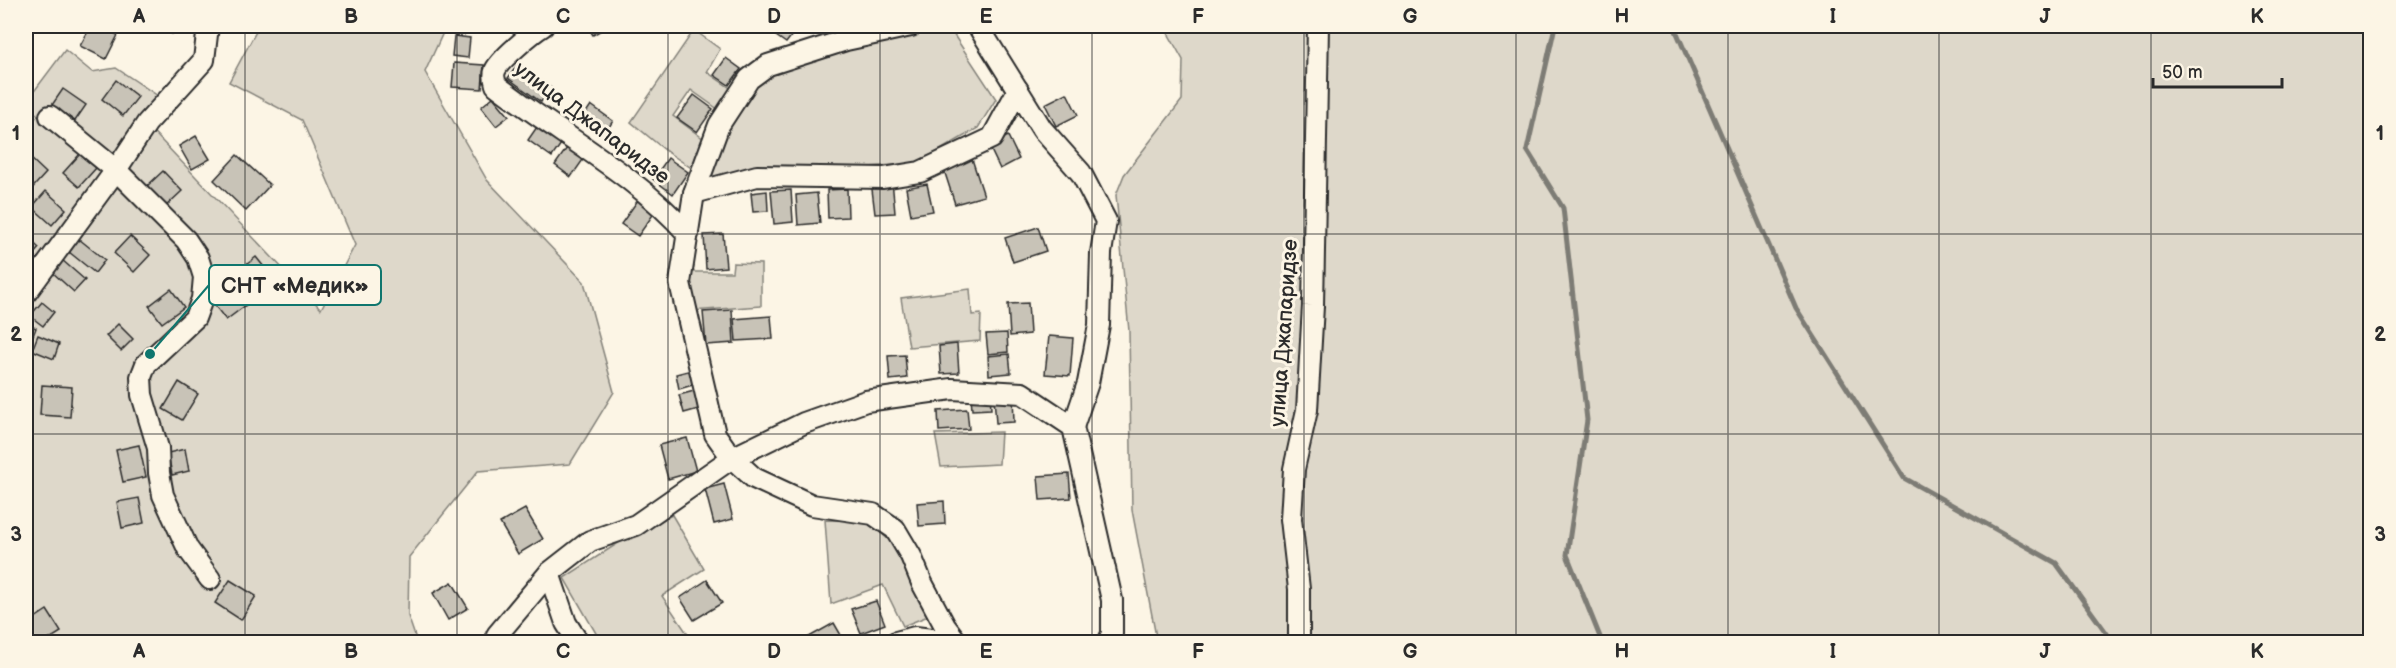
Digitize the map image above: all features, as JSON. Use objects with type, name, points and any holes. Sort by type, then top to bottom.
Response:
[{"type":"street","points":[[26,293],[116,170],[147,123],[204,60],[208,26]]},
{"type":"street","name":"улица Джапаридзе","points":[[543,26],[532,33],[495,69],[496,85],[621,171],[668,211],[688,234]]},
{"type":"street","name":"улица Джапаридзе","points":[[912,26],[846,40],[768,65],[749,79],[719,125],[694,193],[680,283],[715,434],[732,458],[754,478],[812,506],[873,514],[895,529],[911,556],[922,583],[945,626],[957,642]]},
{"type":"street","points":[[978,26],[1042,129],[1081,173],[1106,220],[1101,253],[1099,325],[1088,383],[1073,427],[1112,600],[1112,634],[1108,642]]},
{"type":"street","name":"улица Джапаридзе","points":[[1299,642],[1299,589],[1291,519],[1294,469],[1307,410],[1313,317],[1318,26]]},
{"type":"street","name":"улица Джапаридзе","points":[[694,193],[757,176],[883,178],[920,172],[992,138],[1018,90]]},
{"type":"street","points":[[50,116],[116,170],[186,240],[198,258],[204,277],[202,299],[195,318],[146,364],[141,377],[142,395],[158,448],[163,495],[188,549],[210,579]]},
{"type":"street","points":[[497,635],[549,573],[590,541],[636,525],[732,458],[804,423],[866,401],[952,389],[1022,393],[1073,427]]},
{"type":"street","points":[[549,573],[566,623],[578,642]]},
{"type":"street","name":"улица Джапаридзе","points":[[896,642],[915,637],[957,642]]},
{"type":"shaded area","points":[[259,26],[446,26],[425,72],[487,180],[584,282],[614,392],[570,464],[478,471],[409,557],[408,616],[417,642],[26,642],[26,129],[38,115],[26,105],[26,102],[65,50],[92,72],[116,68],[161,98],[142,120],[321,309],[355,245],[302,120],[229,82]]},
{"type":"shaded area","points":[[936,26],[948,26],[996,99],[978,128],[918,163],[868,167],[756,166],[707,179],[730,125],[758,79],[847,47]]},
{"type":"shaded area","points":[[1164,26],[2370,26],[2370,642],[1157,642],[1132,510],[1129,331],[1116,195],[1124,175],[1182,100],[1183,60]]},
{"type":"shaded area","points":[[694,30],[720,49],[707,72],[736,92],[722,112],[691,90],[673,116],[708,142],[696,171],[666,151],[631,122]]},
{"type":"shaded area","points":[[733,263],[761,264],[761,306],[691,311],[686,272],[732,272]]},
{"type":"shaded area","points":[[970,289],[972,315],[981,314],[980,341],[909,347],[901,298]]},
{"type":"shaded area","points":[[1001,432],[999,464],[941,467],[935,434]]},
{"type":"shaded area","points":[[672,515],[704,569],[662,596],[693,642],[601,642],[564,578],[623,540]]},
{"type":"shaded area","points":[[825,520],[868,521],[892,543],[928,616],[903,626],[883,585],[831,604]]},
{"type":"building","points":[[91,26],[98,26],[118,35],[106,59],[80,46]]},
{"type":"building","points":[[165,26],[182,26],[172,34]]},
{"type":"building","points":[[587,26],[608,26],[593,35]]},
{"type":"building","points":[[769,26],[799,26],[786,43],[766,29]]},
{"type":"building","points":[[454,36],[470,38],[468,58],[452,56]]},
{"type":"building","points":[[726,58],[741,69],[729,85],[714,75]]},
{"type":"building","points":[[454,63],[484,65],[482,89],[452,87]]},
{"type":"building","points":[[518,64],[551,88],[541,102],[508,78]]},
{"type":"building","points":[[116,80],[138,97],[123,116],[102,99]]},
{"type":"building","points":[[63,89],[86,105],[75,121],[52,105]]},
{"type":"building","points":[[1067,93],[1078,115],[1056,126],[1045,104]]},
{"type":"building","points":[[694,95],[713,109],[697,132],[677,118]]},
{"type":"building","points":[[493,97],[509,116],[496,126],[481,107]]},
{"type":"building","points":[[591,105],[613,121],[603,136],[581,120]]},
{"type":"building","points":[[539,124],[563,141],[552,157],[528,140]]},
{"type":"building","points":[[196,136],[210,159],[192,169],[179,146]]},
{"type":"building","points":[[1008,136],[1019,159],[1000,169],[989,146]]},
{"type":"building","points":[[569,145],[585,157],[571,177],[555,165]]},
{"type":"building","points":[[80,154],[96,168],[79,187],[63,173]]},
{"type":"building","points":[[237,155],[270,185],[246,211],[214,180]]},
{"type":"building","points":[[28,156],[46,173],[26,195],[26,159]]},
{"type":"building","points":[[668,158],[688,172],[673,194],[653,179]]},
{"type":"building","points":[[972,159],[984,196],[955,204],[943,167]]},
{"type":"building","points":[[163,171],[182,191],[165,207],[146,187]]},
{"type":"building","points":[[892,180],[895,213],[875,214],[871,181]]},
{"type":"building","points":[[927,184],[933,211],[911,215],[906,188]]},
{"type":"building","points":[[847,189],[848,217],[828,218],[827,190]]},
{"type":"building","points":[[791,190],[793,222],[774,224],[771,191]]},
{"type":"building","points":[[46,191],[66,209],[52,225],[32,207]]},
{"type":"building","points":[[767,191],[768,211],[753,212],[751,193]]},
{"type":"building","points":[[817,193],[820,223],[798,225],[796,195]]},
{"type":"building","points":[[638,200],[655,212],[638,236],[621,224]]},
{"type":"building","points":[[1038,227],[1046,251],[1013,262],[1005,238]]},
{"type":"building","points":[[723,234],[726,267],[706,269],[704,235]]},
{"type":"building","points":[[26,236],[39,248],[27,262],[26,261]]},
{"type":"building","points":[[130,236],[150,255],[134,272],[114,253]]},
{"type":"building","points":[[79,239],[105,260],[95,273],[69,252]]},
{"type":"building","points":[[256,257],[272,277],[257,289],[241,269]]},
{"type":"building","points":[[62,260],[85,280],[74,292],[52,272]]},
{"type":"building","points":[[239,281],[254,299],[226,320],[212,302]]},
{"type":"building","points":[[171,289],[184,307],[162,323],[149,306]]},
{"type":"building","points":[[42,302],[54,312],[43,326],[30,316]]},
{"type":"building","points":[[1028,303],[1030,334],[1010,336],[1008,304]]},
{"type":"building","points":[[732,310],[734,343],[706,345],[703,312]]},
{"type":"building","points":[[771,316],[773,339],[736,341],[734,319]]},
{"type":"building","points":[[26,324],[36,328],[26,354]]},
{"type":"building","points":[[118,324],[133,339],[121,351],[106,336]]},
{"type":"building","points":[[1007,333],[1008,352],[988,354],[986,334]]},
{"type":"building","points":[[38,335],[59,344],[54,359],[32,350]]},
{"type":"building","points":[[1049,336],[1073,338],[1070,376],[1045,374]]},
{"type":"building","points":[[957,344],[959,373],[941,374],[939,346]]},
{"type":"building","points":[[1009,354],[1011,373],[989,375],[988,356]]},
{"type":"building","points":[[905,355],[907,378],[890,380],[888,356]]},
{"type":"building","points":[[692,370],[696,384],[679,389],[676,374]]},
{"type":"building","points":[[179,382],[198,394],[182,420],[163,409]]},
{"type":"building","points":[[42,385],[72,387],[70,417],[40,415]]},
{"type":"building","points":[[698,390],[702,408],[684,413],[679,395]]},
{"type":"building","points":[[990,394],[991,409],[972,410],[971,395]]},
{"type":"building","points":[[1013,396],[1014,422],[996,423],[994,397]]},
{"type":"building","points":[[967,409],[969,429],[939,431],[938,411]]},
{"type":"building","points":[[687,438],[696,471],[668,479],[659,445]]},
{"type":"building","points":[[139,445],[146,477],[123,482],[116,450]]},
{"type":"building","points":[[185,449],[189,471],[172,475],[168,453]]},
{"type":"building","points":[[1069,474],[1071,498],[1040,500],[1038,476]]},
{"type":"building","points":[[724,484],[733,519],[714,524],[705,489]]},
{"type":"building","points":[[139,498],[144,523],[122,528],[117,502]]},
{"type":"building","points":[[944,501],[945,524],[919,526],[917,503]]},
{"type":"building","points":[[525,509],[543,539],[518,554],[500,523]]},
{"type":"building","points":[[230,580],[256,596],[241,620],[215,603]]},
{"type":"building","points":[[707,580],[722,603],[694,620],[680,598]]},
{"type":"building","points":[[452,582],[468,608],[448,620],[433,593]]},
{"type":"building","points":[[876,601],[885,624],[861,633],[851,609]]},
{"type":"building","points":[[47,610],[61,632],[45,642],[35,642],[26,624]]},
{"type":"building","points":[[834,623],[845,642],[802,641]]},
{"type":"waterway","points":[[1555,26],[1527,150],[1563,208],[1587,420],[1567,555],[1602,642]]},
{"type":"waterway","points":[[1674,26],[1796,308],[1904,478],[2056,563],[2113,642]]},
{"type":"place","name":"СНТ «Медик»","points":[[150,354]]}]
